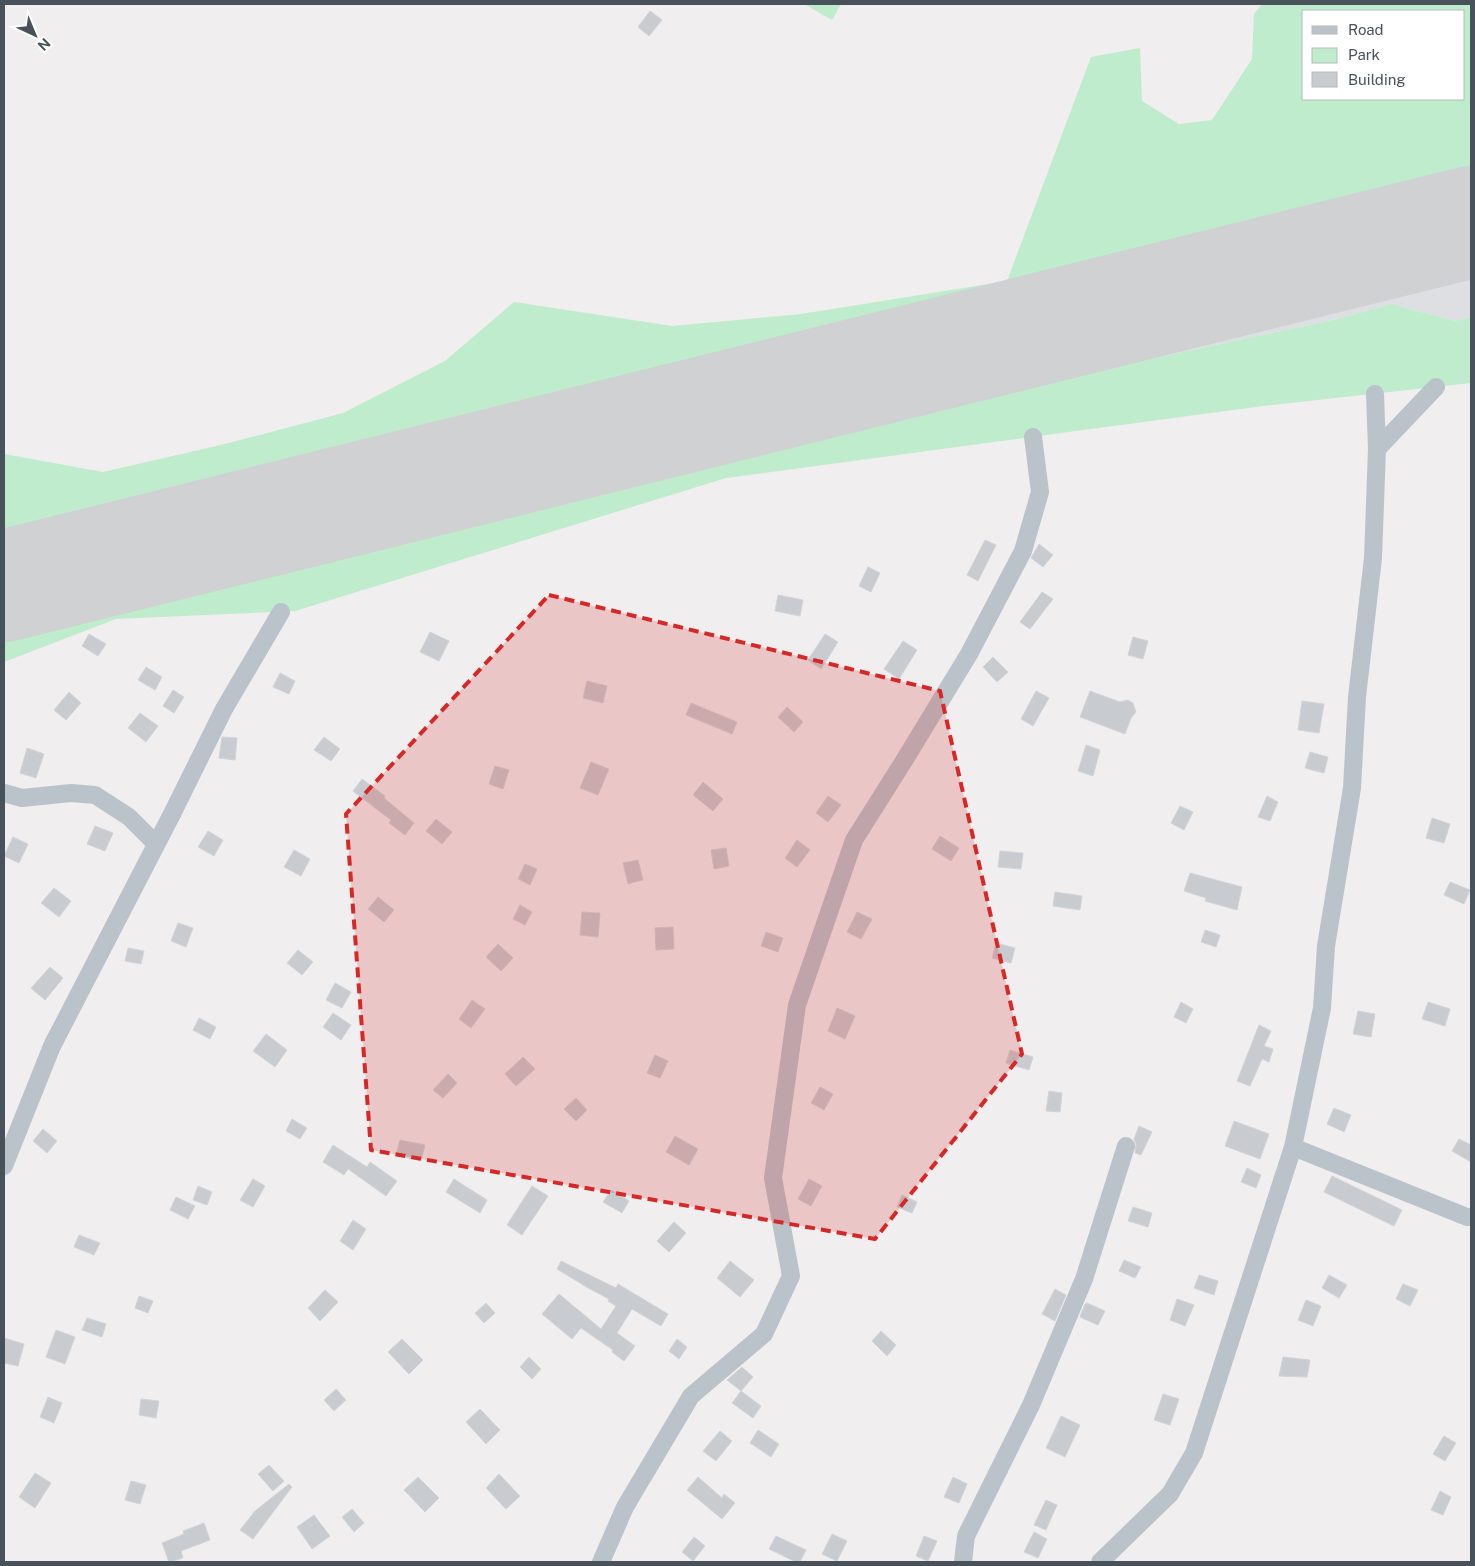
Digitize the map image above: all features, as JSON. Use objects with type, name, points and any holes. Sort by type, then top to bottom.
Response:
[{"type":"street","points":[[1377,449],[1436,387]]},
{"type":"street","points":[[1100,1562],[1170,1494],[1194,1453],[1293,1147],[1322,1008],[1326,946],[1352,788],[1357,696],[1373,558],[1377,449],[1375,394]]},
{"type":"street","points":[[601,1562],[625,1507],[691,1396],[764,1334],[791,1276],[773,1178],[797,1004],[854,840],[969,654],[1023,551],[1040,492],[1032,437]]},
{"type":"street","points":[[4,1166],[52,1046],[224,709],[281,612]]},
{"type":"street","points":[[4,793],[22,798],[71,793],[95,795],[129,817],[156,844]]},
{"type":"street","points":[[963,1562],[966,1536],[1031,1405],[1084,1279],[1126,1146]]},
{"type":"street","points":[[1293,1147],[1471,1217]]},
{"type":"highlighted area","points":[[549,595],[940,691],[1022,1054],[875,1239],[371,1150],[346,814]]},
{"type":"shaded area","points":[[1471,199],[1471,317],[1455,321],[1391,304],[1338,319],[1000,391],[642,475],[223,579],[4,640],[4,552],[330,468],[824,348],[1362,227]]},
{"type":"green space","points":[[804,4],[841,4],[832,20]]},
{"type":"green space","points":[[1262,4],[1471,4],[1471,199],[719,374],[4,552],[4,454],[103,472],[225,444],[343,413],[445,361],[514,302],[672,326],[801,314],[1007,281],[1091,57],[1140,48],[1142,101],[1179,124],[1212,120],[1252,59],[1254,14]]},
{"type":"green space","points":[[1391,304],[1455,321],[1471,317],[1471,383],[1263,406],[726,478],[295,611],[116,619],[4,662],[4,640],[223,579],[642,475],[1000,391],[1338,319]]},
{"type":"building","points":[[650,11],[662,20],[649,36],[638,27]]},
{"type":"building","points":[[985,540],[996,545],[978,581],[967,575]]},
{"type":"building","points":[[1039,544],[1053,555],[1043,567],[1031,558]]},
{"type":"building","points":[[868,567],[880,573],[871,592],[859,586]]},
{"type":"building","points":[[1042,592],[1053,599],[1030,629],[1020,622]]},
{"type":"building","points":[[778,595],[803,600],[800,616],[775,611]]},
{"type":"building","points":[[430,632],[449,641],[439,661],[420,652]]},
{"type":"building","points":[[89,634],[106,644],[98,656],[82,646]]},
{"type":"building","points":[[825,634],[838,642],[821,669],[808,660]]},
{"type":"building","points":[[1133,637],[1148,641],[1143,659],[1128,655]]},
{"type":"building","points":[[903,641],[917,650],[899,679],[884,669]]},
{"type":"building","points":[[993,657],[1008,672],[997,682],[983,667]]},
{"type":"building","points":[[146,667],[162,677],[155,690],[138,680]]},
{"type":"building","points":[[280,673],[295,681],[289,694],[273,687]]},
{"type":"building","points":[[587,681],[607,686],[603,703],[583,698]]},
{"type":"building","points":[[173,690],[184,697],[174,713],[163,706]]},
{"type":"building","points":[[1036,691],[1049,698],[1033,726],[1021,719]]},
{"type":"building","points":[[1090,691],[1120,702],[1128,700],[1133,703],[1136,712],[1131,718],[1125,734],[1080,717]]},
{"type":"building","points":[[69,692],[81,703],[66,720],[54,710]]},
{"type":"building","points":[[1302,701],[1324,704],[1319,733],[1298,730]]},
{"type":"building","points":[[691,703],[737,722],[732,734],[686,715]]},
{"type":"building","points":[[787,707],[803,722],[794,732],[778,717]]},
{"type":"building","points":[[140,713],[158,726],[146,742],[128,728]]},
{"type":"building","points":[[222,737],[237,738],[235,760],[219,758]]},
{"type":"building","points":[[324,737],[340,749],[331,761],[314,750]]},
{"type":"building","points":[[1086,745],[1100,750],[1093,776],[1078,771]]},
{"type":"building","points":[[27,748],[44,754],[36,778],[20,773]]},
{"type":"building","points":[[1310,752],[1328,757],[1324,773],[1305,768]]},
{"type":"building","points":[[591,762],[609,769],[598,795],[580,788]]},
{"type":"building","points":[[495,766],[509,770],[503,789],[489,784]]},
{"type":"building","points":[[362,779],[385,796],[384,798],[414,823],[405,835],[389,823],[391,820],[353,791]]},
{"type":"building","points":[[703,782],[723,799],[713,811],[693,795]]},
{"type":"building","points":[[828,796],[841,805],[828,822],[816,813]]},
{"type":"building","points":[[1267,796],[1278,802],[1270,821],[1258,817]]},
{"type":"building","points":[[1180,806],[1193,812],[1184,830],[1171,823]]},
{"type":"building","points":[[1432,818],[1450,824],[1444,843],[1426,838]]},
{"type":"building","points":[[436,819],[452,832],[442,844],[426,831]]},
{"type":"building","points":[[95,826],[113,833],[105,851],[87,844]]},
{"type":"building","points":[[208,831],[223,840],[214,856],[198,847]]},
{"type":"building","points":[[940,836],[959,848],[951,861],[932,849]]},
{"type":"building","points":[[13,837],[28,844],[19,863],[4,856]]},
{"type":"building","points":[[797,840],[810,850],[797,867],[785,858]]},
{"type":"building","points":[[726,848],[729,866],[714,869],[711,850]]},
{"type":"building","points":[[294,850],[310,859],[301,876],[284,867]]},
{"type":"building","points":[[1000,851],[1023,853],[1021,869],[998,867]]},
{"type":"building","points":[[638,860],[643,880],[628,884],[623,863]]},
{"type":"building","points":[[525,864],[537,869],[530,885],[518,879]]},
{"type":"building","points":[[1190,873],[1242,887],[1237,910],[1205,901],[1206,898],[1184,891]]},
{"type":"building","points":[[1450,882],[1470,890],[1464,904],[1444,895]]},
{"type":"building","points":[[54,888],[71,901],[59,917],[41,903]]},
{"type":"building","points":[[1055,892],[1082,896],[1080,910],[1053,906]]},
{"type":"building","points":[[378,897],[394,910],[384,922],[368,909]]},
{"type":"building","points":[[520,905],[532,912],[525,925],[513,919]]},
{"type":"building","points":[[582,912],[600,913],[598,937],[580,935]]},
{"type":"building","points":[[857,912],[872,919],[861,939],[847,932]]},
{"type":"building","points":[[178,923],[193,928],[186,947],[171,941]]},
{"type":"building","points":[[673,927],[674,949],[656,950],[655,928]]},
{"type":"building","points":[[1205,930],[1220,935],[1216,947],[1201,942]]},
{"type":"building","points":[[766,932],[783,938],[778,952],[761,946]]},
{"type":"building","points":[[996,943],[1015,948],[1011,963],[992,958]]},
{"type":"building","points":[[498,944],[513,958],[501,971],[486,957]]},
{"type":"building","points":[[128,948],[144,951],[141,964],[125,961]]},
{"type":"building","points":[[298,950],[313,962],[302,975],[287,963]]},
{"type":"building","points":[[50,967],[63,978],[45,1000],[31,988]]},
{"type":"building","points":[[335,983],[351,992],[342,1008],[326,1000]]},
{"type":"building","points":[[472,1000],[485,1009],[471,1028],[459,1019]]},
{"type":"building","points":[[1181,1002],[1193,1009],[1186,1023],[1174,1017]]},
{"type":"building","points":[[1428,1002],[1450,1009],[1445,1026],[1422,1019]]},
{"type":"building","points":[[837,1008],[855,1016],[845,1039],[828,1031]]},
{"type":"building","points":[[1358,1011],[1375,1014],[1371,1037],[1353,1034]]},
{"type":"building","points":[[333,1013],[351,1025],[341,1040],[323,1027]]},
{"type":"building","points":[[199,1018],[216,1027],[210,1039],[193,1030]]},
{"type":"building","points":[[1259,1025],[1271,1031],[1264,1046],[1273,1049],[1269,1062],[1262,1059],[1250,1086],[1237,1081]]},
{"type":"building","points":[[266,1034],[287,1050],[275,1067],[253,1051]]},
{"type":"building","points":[[1010,1050],[1033,1057],[1029,1070],[1006,1063]]},
{"type":"building","points":[[655,1055],[668,1061],[660,1078],[647,1073]]},
{"type":"building","points":[[523,1057],[535,1069],[516,1086],[505,1074]]},
{"type":"building","points":[[448,1074],[457,1083],[443,1098],[433,1090]]},
{"type":"building","points":[[820,1087],[833,1094],[824,1110],[811,1103]]},
{"type":"building","points":[[1049,1091],[1062,1093],[1060,1112],[1046,1111]]},
{"type":"building","points":[[576,1098],[587,1110],[576,1121],[564,1109]]},
{"type":"building","points":[[1334,1108],[1351,1115],[1344,1132],[1327,1124]]},
{"type":"building","points":[[292,1119],[307,1128],[300,1139],[286,1131]]},
{"type":"building","points":[[1234,1121],[1269,1134],[1260,1159],[1225,1146]]},
{"type":"building","points":[[1139,1126],[1152,1132],[1141,1155],[1135,1153],[1136,1144],[1134,1139]]},
{"type":"building","points":[[43,1129],[57,1141],[47,1153],[33,1141]]},
{"type":"building","points":[[675,1136],[698,1149],[689,1165],[666,1152]]},
{"type":"building","points":[[1459,1139],[1471,1145],[1471,1162],[1452,1151]]},
{"type":"building","points":[[400,1140],[425,1145],[421,1161],[396,1155]]},
{"type":"building","points":[[333,1145],[367,1167],[370,1162],[397,1181],[386,1196],[348,1169],[344,1175],[323,1162]]},
{"type":"building","points":[[1247,1168],[1261,1175],[1256,1188],[1241,1182]]},
{"type":"building","points":[[1332,1176],[1402,1210],[1394,1226],[1324,1192]]},
{"type":"building","points":[[253,1179],[265,1186],[253,1207],[240,1200]]},
{"type":"building","points":[[454,1179],[487,1200],[480,1213],[446,1192]]},
{"type":"building","points":[[809,1179],[822,1186],[811,1206],[798,1199]]},
{"type":"building","points":[[198,1186],[212,1192],[207,1205],[193,1200]]},
{"type":"building","points":[[532,1186],[548,1196],[522,1235],[507,1225]]},
{"type":"building","points":[[611,1190],[629,1201],[622,1213],[603,1202]]},
{"type":"building","points":[[902,1195],[917,1202],[912,1213],[897,1207]]},
{"type":"building","points":[[176,1197],[195,1206],[188,1219],[170,1210]]},
{"type":"building","points":[[1133,1207],[1152,1213],[1148,1227],[1128,1221]]},
{"type":"building","points":[[353,1220],[366,1229],[353,1250],[340,1241]]},
{"type":"building","points":[[674,1222],[686,1233],[669,1252],[657,1241]]},
{"type":"building","points":[[79,1235],[100,1243],[94,1255],[74,1247]]},
{"type":"building","points":[[1124,1260],[1141,1267],[1135,1278],[1119,1271]]},
{"type":"building","points":[[561,1261],[616,1288],[618,1284],[668,1314],[661,1326],[632,1309],[617,1333],[635,1346],[624,1361],[612,1352],[613,1350],[581,1328],[572,1339],[542,1314],[559,1294],[601,1329],[616,1306],[608,1301],[609,1299],[557,1269]]},
{"type":"building","points":[[730,1261],[754,1280],[740,1297],[717,1278]]},
{"type":"building","points":[[1199,1275],[1218,1281],[1214,1295],[1194,1288]]},
{"type":"building","points":[[1329,1275],[1347,1285],[1339,1298],[1322,1288]]},
{"type":"building","points":[[1403,1284],[1418,1290],[1410,1306],[1396,1299]]},
{"type":"building","points":[[1055,1289],[1066,1295],[1055,1321],[1042,1314]]},
{"type":"building","points":[[325,1290],[338,1302],[320,1321],[308,1308]]},
{"type":"building","points":[[139,1296],[153,1301],[148,1313],[135,1308]]},
{"type":"building","points":[[1177,1299],[1194,1305],[1185,1326],[1170,1320]]},
{"type":"building","points":[[1306,1300],[1321,1306],[1313,1326],[1298,1320]]},
{"type":"building","points":[[486,1303],[495,1313],[484,1323],[475,1313]]},
{"type":"building","points":[[1087,1303],[1105,1311],[1098,1325],[1080,1317]]},
{"type":"building","points":[[87,1318],[106,1324],[102,1337],[82,1330]]},
{"type":"building","points":[[56,1330],[75,1337],[65,1364],[46,1357]]},
{"type":"building","points":[[881,1331],[896,1345],[887,1356],[872,1341]]},
{"type":"building","points":[[4,1338],[24,1344],[18,1366],[4,1363]]},
{"type":"building","points":[[402,1339],[423,1360],[409,1374],[388,1352]]},
{"type":"building","points":[[677,1339],[687,1347],[679,1359],[669,1351]]},
{"type":"building","points":[[529,1357],[541,1369],[532,1379],[520,1367]]},
{"type":"building","points":[[1283,1357],[1310,1360],[1307,1377],[1279,1376]]},
{"type":"building","points":[[742,1367],[753,1377],[741,1391],[727,1380]]},
{"type":"building","points":[[336,1389],[346,1400],[334,1411],[324,1400]]},
{"type":"building","points":[[741,1391],[761,1406],[753,1418],[732,1403]]},
{"type":"building","points":[[1163,1394],[1179,1399],[1170,1425],[1154,1420]]},
{"type":"building","points":[[48,1397],[62,1403],[54,1423],[40,1417]]},
{"type":"building","points":[[141,1399],[159,1401],[156,1418],[139,1415]]},
{"type":"building","points":[[480,1409],[500,1430],[486,1444],[466,1422]]},
{"type":"building","points":[[1061,1416],[1080,1425],[1065,1457],[1046,1448]]},
{"type":"building","points":[[758,1430],[779,1444],[771,1457],[750,1443]]},
{"type":"building","points":[[720,1431],[732,1441],[716,1461],[703,1451]]},
{"type":"building","points":[[1444,1436],[1456,1443],[1445,1461],[1433,1454]]},
{"type":"building","points":[[269,1465],[284,1481],[273,1491],[258,1474]]},
{"type":"building","points":[[35,1473],[51,1483],[35,1508],[19,1497]]},
{"type":"building","points":[[499,1474],[520,1496],[506,1509],[486,1488]]},
{"type":"building","points":[[418,1477],[439,1498],[425,1512],[404,1490]]},
{"type":"building","points":[[698,1477],[722,1498],[724,1494],[735,1503],[722,1519],[687,1490]]},
{"type":"building","points":[[953,1477],[967,1484],[959,1503],[944,1497]]},
{"type":"building","points":[[131,1481],[146,1485],[140,1504],[125,1500]]},
{"type":"building","points":[[289,1484],[292,1487],[253,1539],[240,1530],[255,1511]]},
{"type":"building","points":[[1440,1491],[1451,1497],[1443,1515],[1431,1510]]},
{"type":"building","points":[[1046,1500],[1057,1505],[1046,1530],[1034,1525]]},
{"type":"building","points":[[352,1509],[364,1523],[354,1532],[342,1517]]},
{"type":"building","points":[[314,1515],[330,1536],[312,1549],[297,1527]]},
{"type":"building","points":[[204,1523],[210,1540],[181,1551],[183,1558],[169,1562],[162,1543],[184,1534],[183,1531]]},
{"type":"building","points":[[1034,1532],[1047,1539],[1038,1558],[1024,1552]]},
{"type":"building","points":[[832,1534],[847,1541],[837,1561],[822,1554]]},
{"type":"building","points":[[776,1536],[806,1550],[800,1562],[796,1562],[769,1549]]},
{"type":"building","points":[[924,1536],[937,1541],[928,1561],[916,1556]]},
{"type":"building","points":[[694,1537],[705,1546],[693,1561],[682,1552]]},
{"type":"runway","points":[[4,586],[1471,222]]}]
